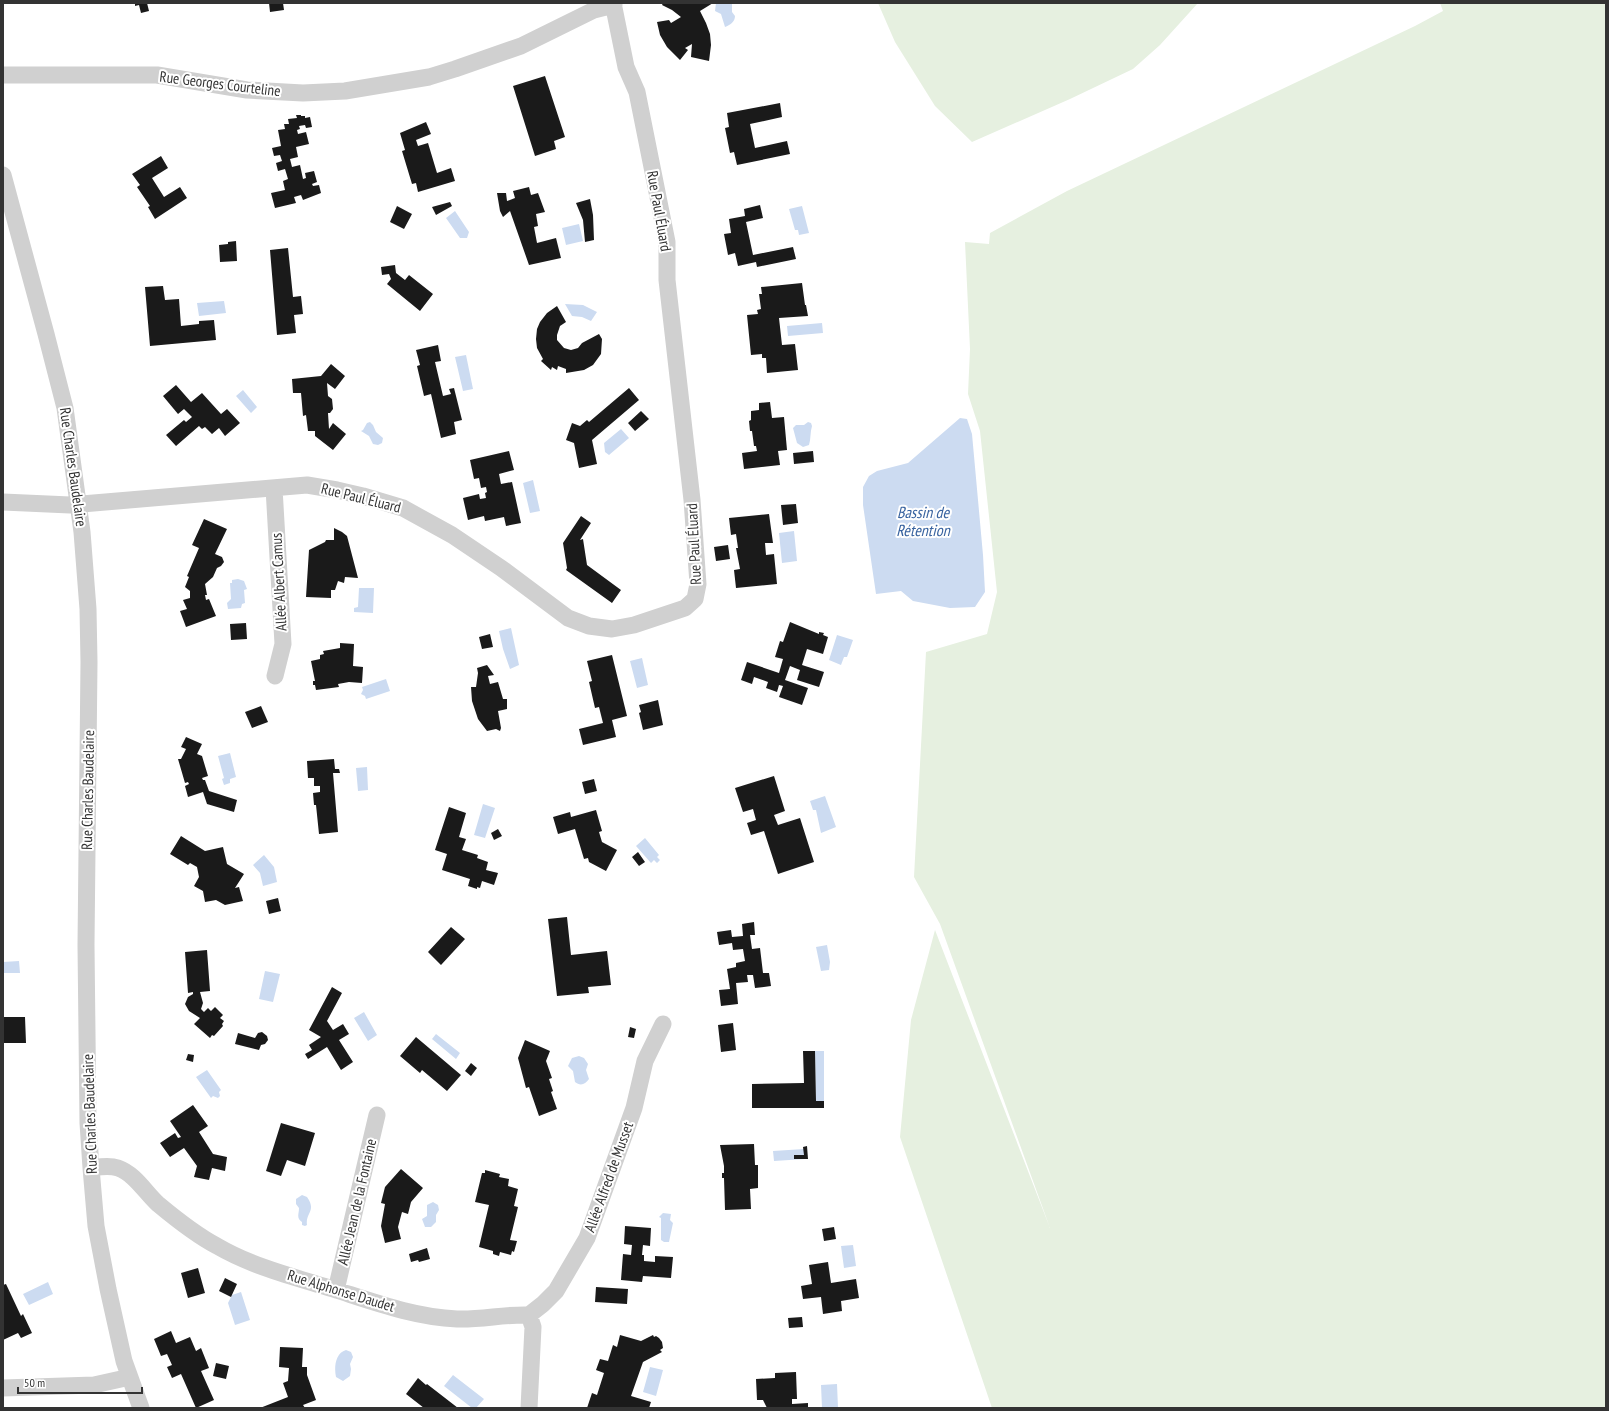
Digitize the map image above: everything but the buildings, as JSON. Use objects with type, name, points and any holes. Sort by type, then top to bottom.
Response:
[{"type":"street","name":"Rue Georges Courteline","points":[[3,75],[157,75],[247,90],[303,93],[345,91],[429,77],[455,69],[521,46],[594,10],[614,4]]},
{"type":"street","name":"Rue Paul Éluard","points":[[3,502],[70,505],[307,486],[337,490],[364,496],[403,508],[452,535],[501,568],[568,618],[589,626],[612,629],[634,625],[685,608],[695,599],[698,584],[692,500],[667,280],[667,242],[637,92],[626,67],[614,4]]},
{"type":"street","name":"Rue Charles Baudelaire","points":[[3,175],[65,408],[86,573],[89,662],[86,945],[88,1123],[96,1226],[115,1326],[141,1408]]},
{"type":"street","name":"Allée Albert Camus","points":[[274,488],[283,644],[275,676]]},
{"type":"street","name":"Allée Alfred de Musset","points":[[529,1315],[544,1304],[556,1291],[587,1238],[634,1108],[645,1061],[663,1024]]},
{"type":"street","name":"Allée Jean de la Fontaine","points":[[336,1290],[377,1115]]},
{"type":"street","name":"Rue Alphonse Daudet","points":[[91,1168],[108,1166],[123,1170],[139,1183],[157,1203],[190,1229],[216,1246],[242,1259],[336,1290],[424,1316],[458,1319],[529,1315]]},
{"type":"street","points":[[529,1315],[533,1327],[529,1408]]},
{"type":"street","points":[[3,1388],[94,1385],[130,1377]]},
{"type":"green space","points":[[878,3],[1198,3],[1160,45],[1133,69],[1070,99],[972,142],[935,106],[895,42]]},
{"type":"green space","points":[[1440,3],[1606,3],[1606,1408],[992,1408],[900,1137],[911,1020],[935,930],[1050,1228],[940,924],[914,877],[926,652],[987,634],[997,592],[980,431],[968,394],[970,349],[965,242],[989,244],[990,233],[1067,191],[1415,26],[1443,11]]},
{"type":"water","points":[[716,3],[732,3],[732,12],[735,18],[733,22],[725,27],[721,14],[715,11]]},
{"type":"water","points":[[802,206],[809,233],[799,235],[798,230],[795,230],[789,209]]},
{"type":"water","points":[[455,211],[469,232],[467,238],[460,238],[446,218]]},
{"type":"water","points":[[579,224],[583,241],[566,245],[562,228]]},
{"type":"water","points":[[224,301],[226,313],[199,316],[197,303]]},
{"type":"water","points":[[565,304],[583,305],[597,312],[591,321],[582,317],[572,316]]},
{"type":"water","points":[[822,323],[823,333],[788,336],[787,326]]},
{"type":"water","points":[[466,355],[473,389],[463,391],[455,357]]},
{"type":"water","points":[[243,390],[257,407],[251,413],[236,396]]},
{"type":"water","name":"Bassin de Rétention","points":[[960,418],[967,419],[972,434],[985,592],[975,607],[950,608],[913,601],[901,591],[876,594],[863,505],[863,487],[869,476],[877,471],[908,463]]},
{"type":"water","points":[[370,422],[376,432],[383,438],[382,443],[378,445],[373,444],[369,436],[361,431],[367,423]]},
{"type":"water","points":[[808,422],[811,423],[812,426],[810,443],[809,445],[803,447],[797,443],[793,428],[796,425],[804,425]]},
{"type":"water","points":[[621,429],[629,438],[609,455],[605,452],[604,443]]},
{"type":"water","points":[[533,480],[540,511],[530,513],[523,483]]},
{"type":"water","points":[[794,531],[797,561],[782,563],[779,533]]},
{"type":"water","points":[[238,579],[244,581],[247,589],[244,590],[245,603],[242,604],[241,608],[228,609],[227,603],[231,599],[230,583],[232,583],[232,580]]},
{"type":"water","points":[[359,588],[374,588],[373,613],[354,612],[354,608],[358,607]]},
{"type":"water","points":[[511,628],[519,665],[510,669],[499,631]]},
{"type":"water","points":[[837,635],[853,640],[847,657],[844,657],[841,665],[829,660]]},
{"type":"water","points":[[642,658],[648,685],[637,688],[630,661]]},
{"type":"water","points":[[386,679],[390,691],[366,699],[365,696],[361,694],[363,690],[362,687]]},
{"type":"water","points":[[230,753],[236,777],[230,779],[230,783],[224,785],[222,779],[224,778],[218,756]]},
{"type":"water","points":[[367,767],[368,790],[358,791],[356,768]]},
{"type":"water","points":[[825,796],[836,827],[821,833],[816,810],[813,810],[810,801]]},
{"type":"water","points":[[483,804],[495,808],[485,838],[474,835]]},
{"type":"water","points":[[645,838],[659,855],[657,857],[660,860],[657,863],[654,860],[651,863],[636,846]]},
{"type":"water","points":[[264,855],[274,867],[277,882],[263,886],[260,873],[253,865]]},
{"type":"water","points":[[827,945],[830,962],[829,970],[821,971],[816,947]]},
{"type":"water","points":[[19,961],[20,973],[3,973],[3,962]]},
{"type":"water","points":[[265,971],[280,974],[273,1002],[259,999]]},
{"type":"water","points":[[364,1012],[377,1035],[368,1041],[354,1018]]},
{"type":"water","points":[[436,1034],[460,1053],[456,1059],[432,1039]]},
{"type":"water","points":[[815,1051],[824,1051],[824,1101],[816,1101]]},
{"type":"water","points":[[579,1056],[584,1058],[588,1064],[586,1070],[589,1079],[586,1083],[582,1084],[575,1082],[573,1071],[568,1066],[572,1058]]},
{"type":"water","points":[[207,1070],[221,1090],[218,1098],[213,1096],[211,1098],[196,1077]]},
{"type":"water","points":[[804,1149],[805,1159],[774,1161],[773,1151]]},
{"type":"water","points":[[302,1195],[307,1197],[311,1206],[307,1225],[305,1226],[302,1225],[302,1222],[299,1219],[299,1208],[296,1204],[296,1199]]},
{"type":"water","points":[[433,1202],[438,1205],[439,1210],[436,1215],[436,1222],[431,1227],[425,1227],[422,1219],[427,1216],[427,1205]]},
{"type":"water","points":[[663,1213],[671,1214],[670,1220],[673,1223],[669,1242],[664,1242],[661,1240],[661,1218],[659,1217]]},
{"type":"water","points":[[853,1245],[856,1266],[844,1268],[841,1246]]},
{"type":"water","points":[[48,1282],[53,1294],[29,1305],[23,1294]]},
{"type":"water","points":[[241,1292],[250,1320],[235,1325],[228,1303],[232,1295]]},
{"type":"water","points":[[346,1350],[351,1352],[353,1357],[350,1364],[350,1376],[343,1381],[336,1377],[335,1365],[337,1357]]},
{"type":"water","points":[[650,1367],[663,1370],[656,1396],[643,1392]]},
{"type":"water","points":[[453,1375],[484,1399],[476,1408],[472,1408],[444,1386]]},
{"type":"water","points":[[837,1384],[838,1408],[822,1408],[821,1385]]}]
